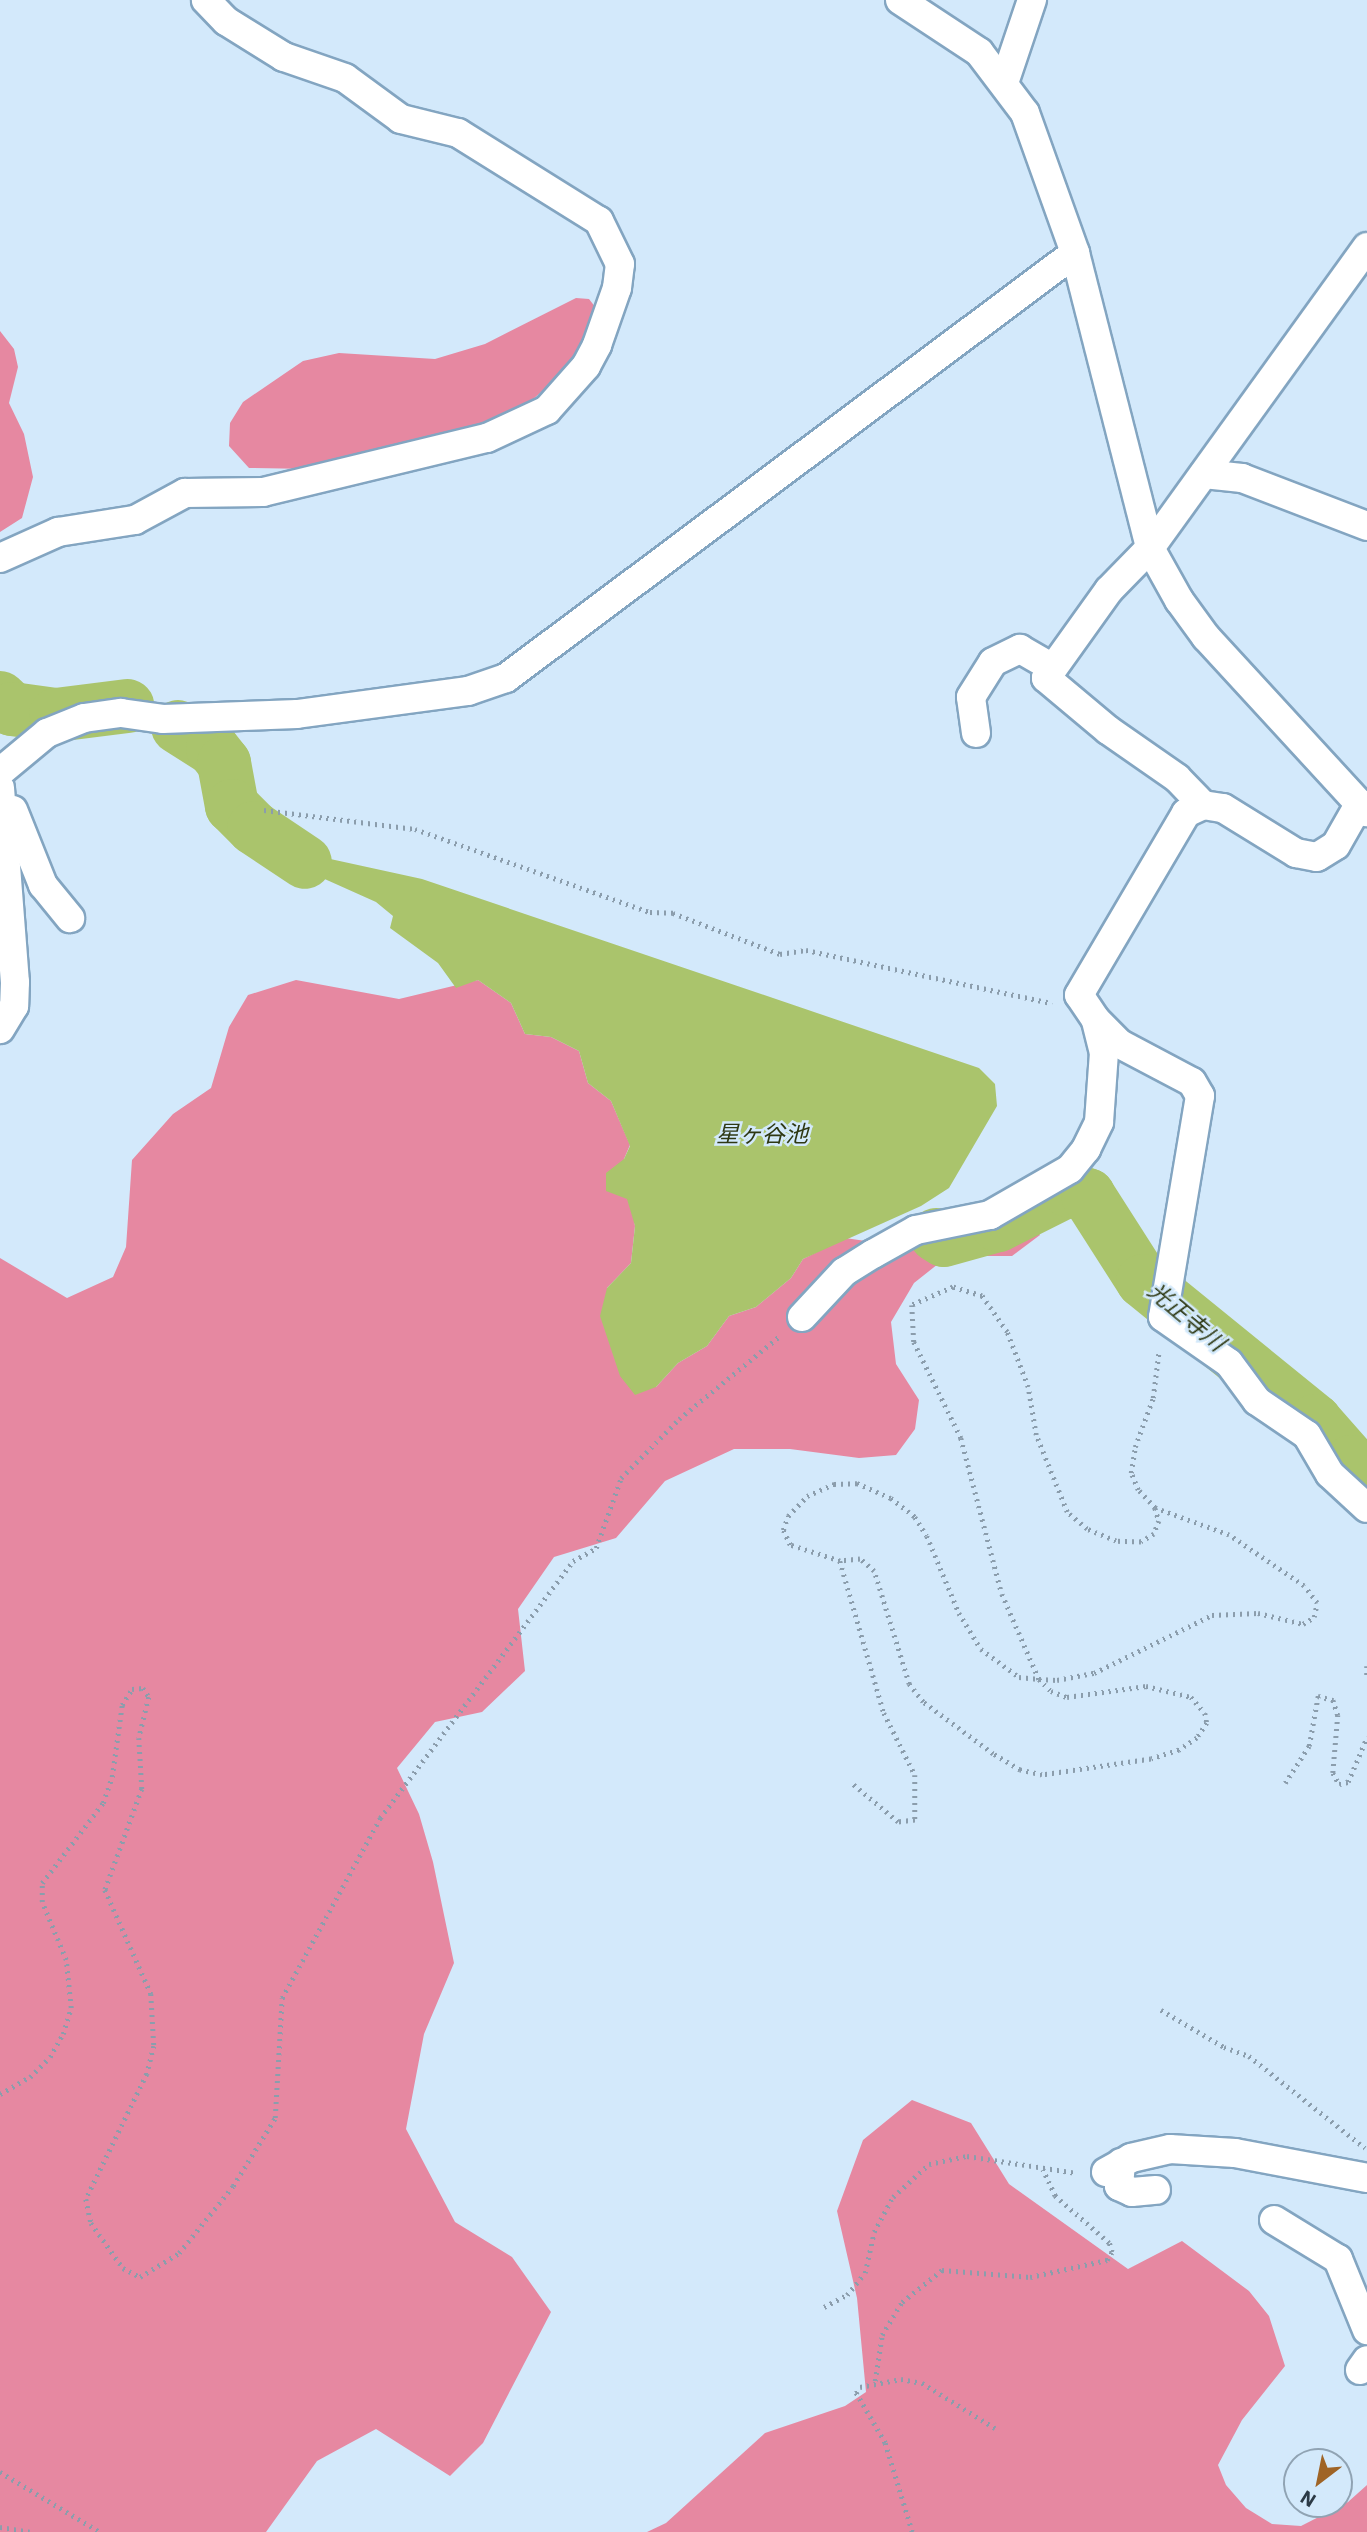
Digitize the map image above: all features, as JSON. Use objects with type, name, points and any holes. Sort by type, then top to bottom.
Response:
[{"type":"street","points":[[0,558],[58,532],[135,520],[185,493],[263,492],[488,438],[547,410],[586,366],[597,345],[617,288],[620,264],[599,221],[458,133],[401,119],[345,78],[284,57],[226,20],[206,0]]},
{"type":"street","points":[[802,1317],[844,1272],[894,1241],[916,1230],[990,1215],[1070,1169],[1099,1122],[1104,1053],[1088,1011],[1084,984],[1186,813],[1203,805],[1223,808],[1296,853],[1317,857],[1336,845],[1363,807],[1206,637],[1179,600],[1150,548],[1075,253],[1038,142],[1004,83],[979,52],[900,0]]},
{"type":"street","points":[[1004,83],[1032,0]]},
{"type":"street","points":[[1203,805],[1177,778],[1108,730],[1046,678],[1051,667],[1109,590],[1150,548],[1367,247]]},
{"type":"street","points":[[0,772],[47,733],[83,718],[121,713],[163,719],[297,714],[468,691],[506,678],[1075,253]]},
{"type":"street","points":[[1204,474],[1242,478],[1367,526]]},
{"type":"street","points":[[976,733],[971,697],[993,662],[1020,649],[1051,667]]},
{"type":"street","points":[[0,778],[43,885],[70,918]]},
{"type":"street","points":[[0,788],[15,982],[14,1006],[0,1029]]},
{"type":"street","points":[[1088,1011],[1121,1044],[1192,1082],[1200,1096],[1163,1317],[1229,1363],[1257,1401],[1307,1435],[1330,1474],[1367,1508]]},
{"type":"street","points":[[1156,2190],[1132,2192],[1119,2186],[1114,2167],[1170,2149],[1235,2153],[1355,2175],[1348,2186],[1367,2200]]},
{"type":"street","points":[[1274,2220],[1338,2259],[1367,2330]]},
{"type":"path","points":[[264,810],[415,829],[650,912],[673,913],[780,954],[806,950],[1088,1011]]},
{"type":"path","points":[[1154,1508],[1229,1535],[1293,1578],[1317,1603],[1314,1616],[1303,1624],[1258,1613],[1212,1615],[1094,1673],[1073,1679],[1039,1679],[1019,1677],[981,1649],[915,1517],[891,1498],[857,1483],[834,1484],[807,1496],[788,1516],[783,1530],[790,1545],[840,1561],[860,1559],[874,1571],[909,1684],[923,1702],[1020,1770],[1042,1775],[1152,1759],[1179,1750],[1196,1738],[1207,1723],[1191,1697],[1119,1686],[1067,1697],[1051,1691],[1039,1679],[1002,1594],[961,1438],[914,1342],[912,1305],[953,1287],[982,1296],[1007,1332],[1028,1387],[1036,1435],[1067,1512],[1087,1529],[1116,1541],[1141,1542],[1154,1534],[1159,1521],[1154,1508],[1138,1490],[1131,1473],[1135,1447],[1153,1398],[1163,1317]]},
{"type":"path","points":[[0,2094],[30,2077],[50,2057],[63,2034],[71,2008],[66,1960],[42,1902],[42,1883],[103,1803],[112,1777],[122,1705],[132,1689],[143,1688],[149,1697],[139,1738],[142,1789],[105,1890],[151,1994],[154,2046],[147,2074],[86,2199],[91,2223],[123,2268],[140,2277],[179,2253],[233,2186],[275,2118],[282,1998],[380,1818],[573,1561],[596,1548],[621,1478],[679,1419],[802,1317]]},
{"type":"path","points":[[840,1561],[884,1713],[915,1775],[915,1820],[898,1822],[850,1782]]},
{"type":"path","points":[[1367,1666],[1367,1677]]},
{"type":"path","points":[[1285,1783],[1309,1746],[1318,1696],[1334,1700],[1338,1715],[1333,1773],[1339,1784],[1348,1782],[1367,1737]]},
{"type":"path","points":[[1161,2010],[1224,2047],[1250,2056],[1367,2150]]},
{"type":"path","points":[[824,2306],[847,2295],[865,2273],[874,2232],[893,2197],[929,2164],[967,2156],[1043,2170],[1114,2167]]},
{"type":"path","points":[[875,2381],[882,2335],[902,2302],[942,2270],[1030,2277],[1107,2260],[1112,2252],[1109,2244],[1055,2196],[1043,2170]]},
{"type":"path","points":[[912,2532],[885,2443],[856,2393],[875,2381],[922,2383],[995,2428]]},
{"type":"path","points":[[0,2472],[100,2532]]},
{"type":"path","points":[[0,2527],[30,2532]]},
{"type":"shaded area","points":[[576,298],[589,299],[596,308],[590,332],[565,370],[529,403],[489,425],[311,469],[249,468],[229,446],[230,423],[243,402],[303,361],[339,353],[435,359],[485,344]]},
{"type":"shaded area","points":[[0,331],[14,349],[18,367],[9,403],[24,434],[33,477],[22,518],[0,532]]},
{"type":"shaded area","points":[[296,980],[399,999],[478,980],[511,1003],[525,1034],[551,1037],[579,1051],[588,1083],[611,1101],[630,1145],[624,1159],[635,1226],[631,1263],[607,1288],[656,1387],[678,1363],[707,1346],[729,1316],[756,1307],[791,1278],[803,1259],[845,1238],[907,1247],[950,1245],[1029,1217],[1040,1235],[1012,1256],[978,1256],[938,1264],[914,1283],[891,1322],[896,1364],[919,1400],[915,1429],[896,1455],[859,1458],[790,1449],[734,1449],[665,1481],[616,1538],[554,1557],[518,1609],[525,1671],[482,1712],[435,1722],[397,1768],[419,1814],[433,1862],[454,1963],[424,2034],[406,2129],[455,2222],[512,2257],[551,2312],[483,2443],[450,2476],[376,2429],[317,2461],[266,2532],[0,2532],[0,1258],[67,1298],[113,1277],[126,1247],[132,1160],[173,1114],[211,1088],[229,1027],[248,995]]},
{"type":"shaded area","points":[[912,2100],[971,2123],[1009,2184],[1128,2269],[1182,2241],[1249,2291],[1269,2316],[1285,2366],[1242,2420],[1218,2465],[1226,2485],[1246,2508],[1272,2524],[1301,2526],[1317,2518],[1353,2518],[1353,2498],[1367,2485],[1367,2532],[647,2532],[666,2523],[765,2433],[845,2406],[866,2392],[857,2298],[837,2211],[863,2140]]},
{"type":"water","name":"星ヶ谷池","points":[[312,855],[422,879],[979,1068],[995,1084],[997,1106],[949,1188],[921,1206],[803,1259],[791,1278],[756,1307],[729,1316],[707,1346],[678,1363],[656,1387],[635,1395],[620,1376],[600,1316],[607,1288],[631,1263],[635,1226],[627,1199],[606,1191],[606,1173],[624,1159],[630,1146],[611,1101],[588,1083],[579,1051],[551,1037],[525,1034],[511,1003],[478,980],[456,988],[438,963],[390,928],[393,916],[376,902],[309,872],[305,862]]},
{"type":"waterway","points":[[0,698],[12,709],[56,715],[127,706]]},
{"type":"waterway","points":[[178,727],[213,749],[224,763],[232,806],[254,828],[305,862]]},
{"type":"waterway","name":"光正寺川","points":[[936,1235],[944,1240],[998,1225],[1068,1190],[1088,1195],[1143,1281],[1315,1421],[1351,1462],[1367,1472]]}]
